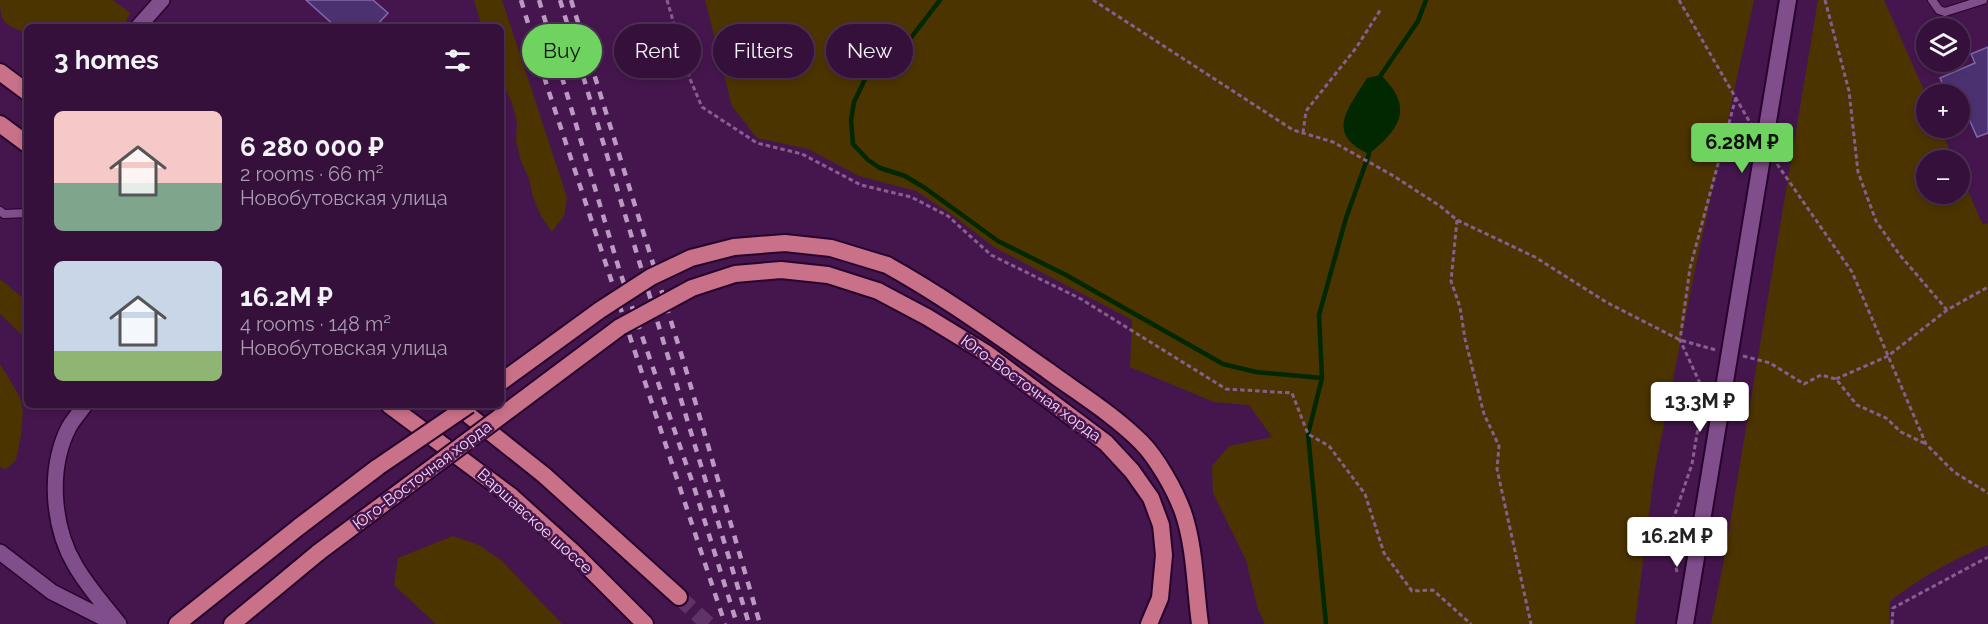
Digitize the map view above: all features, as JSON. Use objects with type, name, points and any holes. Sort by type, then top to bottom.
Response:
[{"type":"main road","points":[[0,72],[24,90]]},
{"type":"main road","points":[[0,124],[24,142]]},
{"type":"main road","name":"Юго-Восточная хорда","points":[[504,380],[600,310],[651,278],[691,258],[734,247],[785,243],[831,248],[887,265],[962,310],[1109,415],[1142,443],[1164,475],[1182,511],[1190,543],[1200,624]]},
{"type":"main road","name":"Юго-Восточная хорда","points":[[232,624],[319,552],[611,334],[692,288],[735,274],[781,270],[828,275],[878,291],[927,317],[986,353],[1106,443],[1132,471],[1152,498],[1161,525],[1164,555],[1160,598],[1149,624]]},
{"type":"main road","name":"Варшавское шоссе","points":[[393,408],[511,496],[573,552],[645,624]]},
{"type":"main road","points":[[460,408],[544,475],[679,597]]},
{"type":"main road","name":"Юго-Восточная хорда","points":[[181,620],[378,467],[465,408]]},
{"type":"street","points":[[141,24],[162,0]]},
{"type":"street","points":[[1685,624],[1788,0]]},
{"type":"street","points":[[83,408],[69,428],[58,458],[55,498],[61,534],[74,564],[117,624]]},
{"type":"street","points":[[0,552],[52,592],[117,624]]},
{"type":"lane","points":[[1932,0],[1939,10],[1945,12],[1983,0]]},
{"type":"lane","points":[[2,216],[24,213]]},
{"type":"path","points":[[667,0],[690,79],[702,107],[757,143],[802,154],[861,184],[911,197],[948,216],[991,255],[1081,299],[1226,389],[1292,393],[1308,434],[1329,446],[1365,494],[1384,553],[1412,591],[1432,590],[1471,624]]},
{"type":"path","points":[[1093,0],[1293,130],[1333,142],[1392,175],[1457,219],[1535,257],[1606,302],[1680,340],[1770,363],[1804,384],[1821,375],[1836,379],[1857,405],[1887,417],[1901,432],[1926,444],[1954,472],[1988,493]]},
{"type":"path","points":[[1679,0],[1764,146],[1852,272],[1926,444]]},
{"type":"path","points":[[1825,0],[1849,92],[1858,172],[1876,220],[1899,254],[1947,310]]},
{"type":"path","points":[[1303,133],[1306,111],[1356,48],[1381,9]]},
{"type":"path","points":[[1677,574],[1669,532],[1692,464],[1704,392],[1680,340],[1690,268],[1736,97]]},
{"type":"path","points":[[1457,219],[1451,281],[1461,307],[1465,339],[1484,414],[1499,446],[1497,469],[1531,624]]},
{"type":"path","points":[[1836,379],[1888,356],[1947,310],[1988,287]]},
{"type":"path","points":[[1892,624],[1893,608],[1988,557]]},
{"type":"shaded area","points":[[0,0],[113,0],[130,13],[124,24],[24,24],[24,32],[9,25],[1,14]]},
{"type":"shaded area","points":[[474,0],[502,0],[522,61],[522,78],[528,78],[567,197],[564,216],[552,232],[541,216],[533,197],[516,141],[517,122],[504,86],[504,24],[481,24]]},
{"type":"shaded area","points":[[705,0],[1754,0],[1696,265],[1654,474],[1635,624],[1265,624],[1258,609],[1246,560],[1213,493],[1212,466],[1229,446],[1272,437],[1249,405],[1214,402],[1130,367],[1132,320],[994,247],[916,191],[859,176],[808,149],[757,138],[732,106],[725,78],[814,78],[814,24],[713,24],[713,31]]},
{"type":"shaded area","points":[[1818,0],[1884,0],[1921,84],[1916,84],[1916,138],[1944,138],[1950,150],[1916,150],[1916,204],[1970,204],[1970,196],[1983,225],[1988,223],[1988,545],[1937,570],[1890,601],[1889,624],[1711,624],[1723,565]]},
{"type":"shaded area","points":[[1381,75],[1398,98],[1399,117],[1389,135],[1369,154],[1355,146],[1347,137],[1344,119],[1367,78]]},
{"type":"shaded area","points":[[0,279],[24,299],[24,336],[0,314]]},
{"type":"shaded area","points":[[0,364],[20,397],[23,410],[16,460],[6,469],[0,467]]},
{"type":"shaded area","points":[[453,536],[479,545],[501,560],[562,624],[436,624],[394,585],[398,558]]},
{"type":"building","points":[[306,0],[373,0],[388,13],[378,24],[333,24]]},
{"type":"building","points":[[1988,47],[1988,133],[1977,137],[1970,121],[1970,84],[1943,84],[1940,78],[1954,72],[1970,72],[1970,65],[1975,63],[1971,54]]},
{"type":"waterway","points":[[940,0],[910,39],[880,62],[865,79],[854,102],[851,120],[853,144],[868,160],[880,168],[905,176],[925,188],[998,241],[1066,275],[1223,364],[1256,372],[1322,378]]},
{"type":"waterway","points":[[1381,75],[1418,21],[1426,0]]},
{"type":"waterway","points":[[1326,624],[1308,434],[1322,378],[1319,315],[1346,218],[1369,154]]},
{"type":"tunnel","points":[[679,597],[708,624]]},
{"type":"railway","points":[[521,0],[547,86],[725,624]]},
{"type":"railway","points":[[539,0],[619,269],[694,487],[737,624]]},
{"type":"railway","points":[[560,0],[749,624]]},
{"type":"railway","points":[[571,0],[684,363],[760,624]]}]
